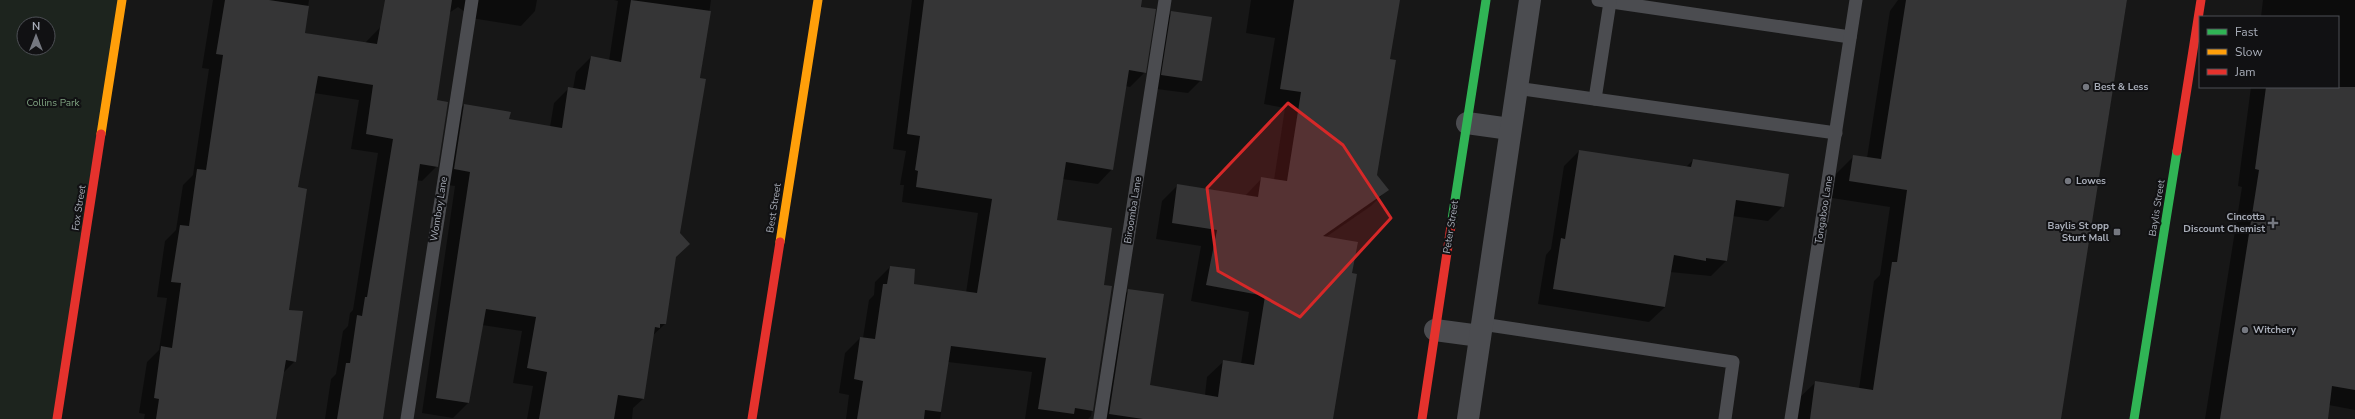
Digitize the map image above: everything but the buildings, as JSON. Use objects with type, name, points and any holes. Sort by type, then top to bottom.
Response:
[{"type":"street","name":"Fox Street","points":[[57,419],[122,0]]},
{"type":"street","name":"Best Street","points":[[752,419],[818,0]]},
{"type":"street","name":"Peter Street","points":[[1422,419],[1486,0]]},
{"type":"street","points":[[1468,419],[1530,0]]},
{"type":"street","name":"Baylis Street","points":[[2134,419],[2201,0]]},
{"type":"street","points":[[1467,123],[1510,129]]},
{"type":"street","points":[[1436,330],[1481,330]]},
{"type":"lane","name":"Womboy Lane","points":[[407,419],[472,0]]},
{"type":"lane","name":"Biroomba Lane","points":[[1100,419],[1165,0]]},
{"type":"lane","name":"Tongaboo Lane","points":[[1791,419],[1856,0]]},
{"type":"lane","points":[[1595,99],[1604,1],[1850,36]]},
{"type":"lane","points":[[1516,88],[1836,133]]},
{"type":"lane","points":[[1481,330],[1733,362],[1725,419]]},
{"type":"highlighted area","points":[[1288,103],[1343,145],[1391,218],[1300,317],[1218,271],[1207,188]]},
{"type":"green space","name":"Collins Park","points":[[0,0],[122,0],[57,419],[0,419]]},
{"type":"traffic: fast","points":[[1451,226],[1486,0]]},
{"type":"traffic: fast","points":[[2134,419],[2177,151]]},
{"type":"traffic: slow","points":[[101,134],[122,0]]},
{"type":"traffic: slow","points":[[780,242],[818,0]]},
{"type":"traffic: jam","points":[[2177,151],[2201,0]]},
{"type":"traffic: jam","points":[[57,419],[101,134]]},
{"type":"traffic: jam","points":[[1422,419],[1451,226]]},
{"type":"traffic: jam","points":[[752,419],[780,242]]},
{"type":"place","name":"Best & Less","points":[[2086,87]]},
{"type":"place","name":"Lowes","points":[[2068,181]]},
{"type":"place","name":"Cincotta Discount Chemist","points":[[2273,223]]},
{"type":"place","name":"Baylis St opp Sturt Mall","points":[[2117,232]]},
{"type":"place","name":"Witchery","points":[[2245,330]]}]
